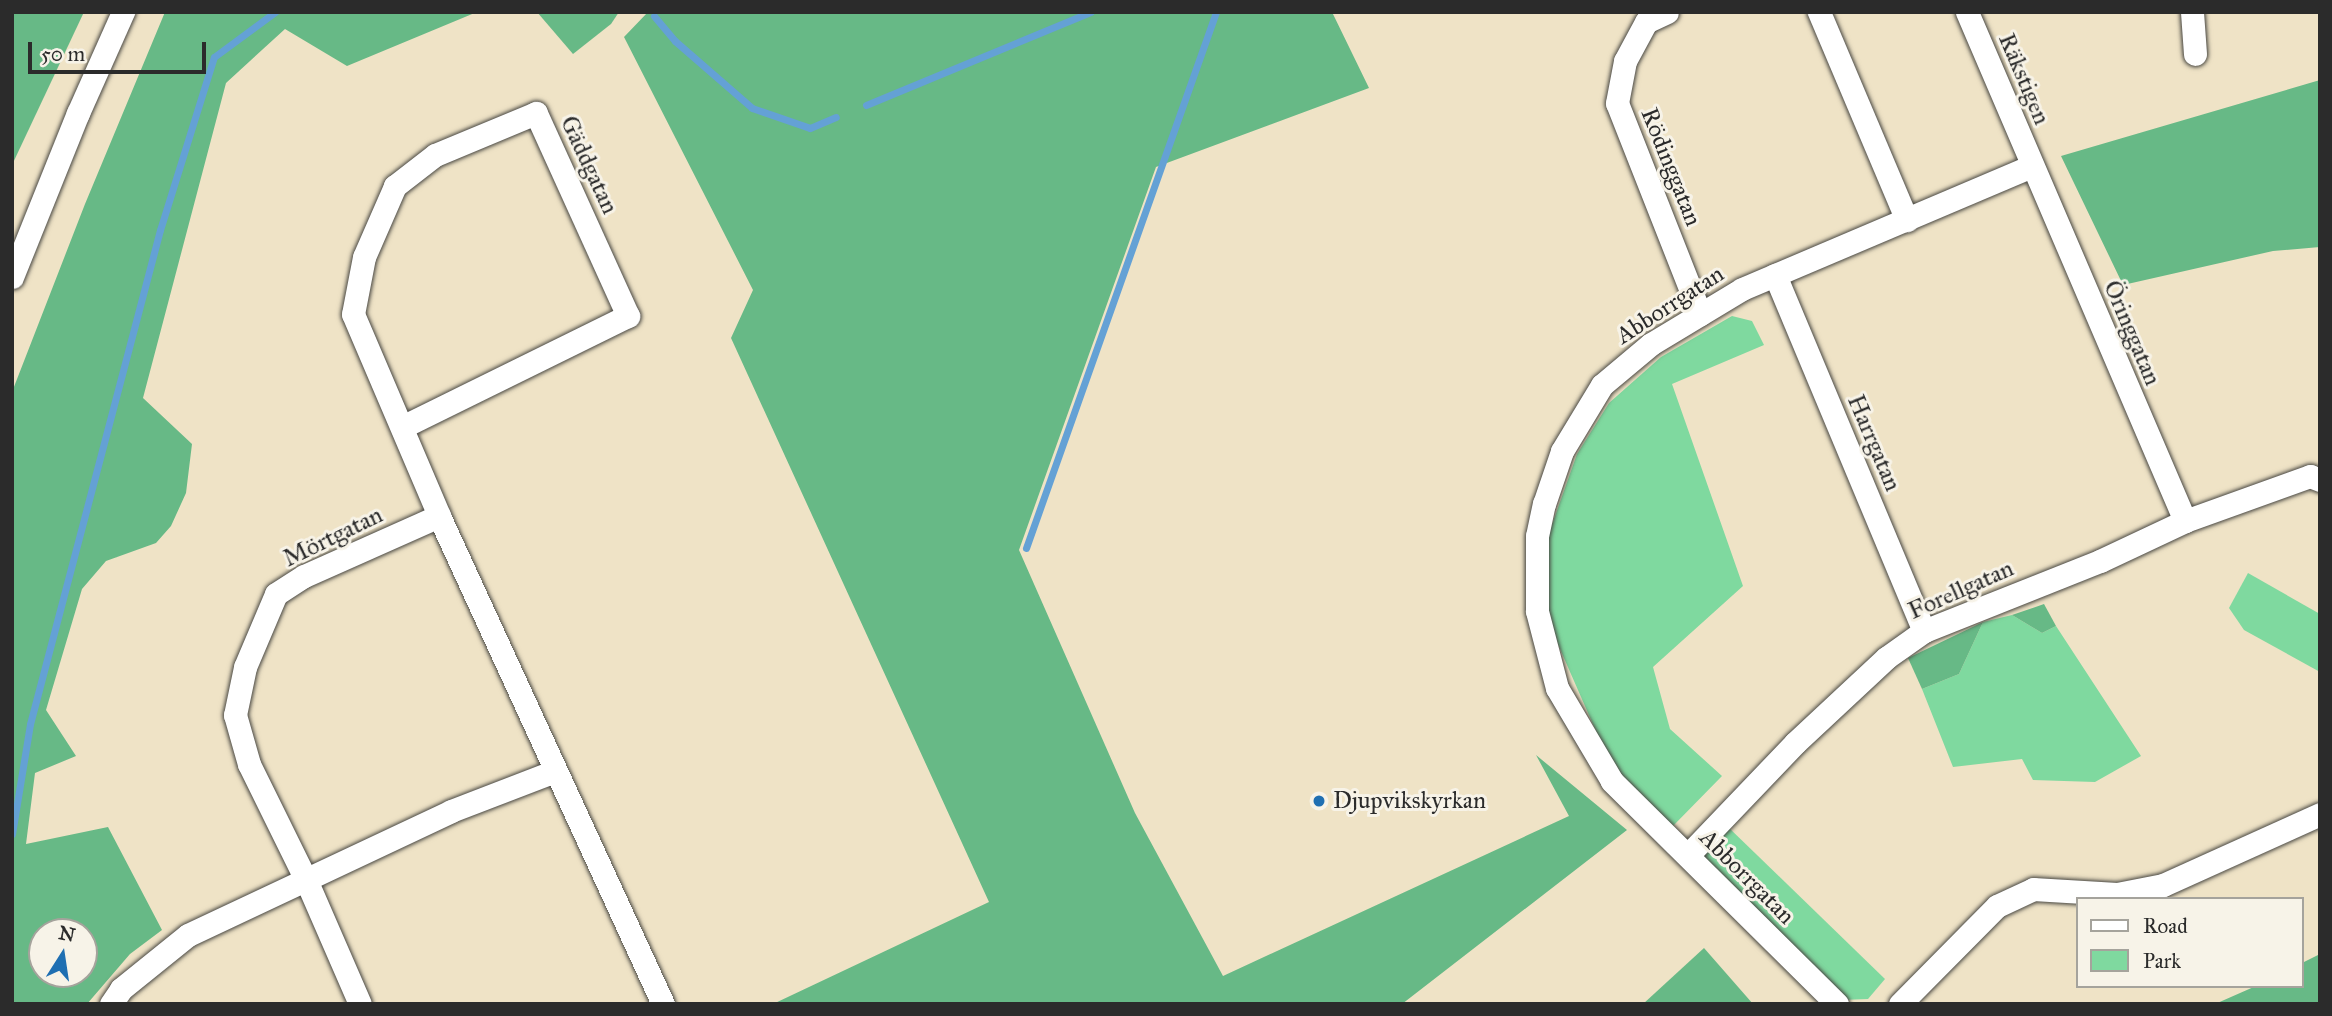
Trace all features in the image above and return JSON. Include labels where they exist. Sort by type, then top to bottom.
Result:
[{"type":"street","points":[[12,277],[78,113],[123,12]]},
{"type":"street","name":"Rödinggatan","points":[[1667,12],[1646,22],[1625,61],[1617,103],[1700,314]]},
{"type":"street","points":[[1819,12],[1907,220]]},
{"type":"street","name":"Räkstigen","points":[[1967,12],[2032,166]]},
{"type":"street","points":[[2192,12],[2195,54]]},
{"type":"street","name":"Gäddgatan","points":[[402,427],[628,316],[536,113],[435,155],[395,186],[364,257],[354,314],[439,516]]},
{"type":"street","name":"Abborrgatan","points":[[1837,1004],[1612,781],[1557,688],[1537,611],[1537,536],[1562,451],[1602,385],[1651,344],[1742,289],[2032,166]]},
{"type":"street","name":"Öringgatan","points":[[2032,166],[2185,521]]},
{"type":"street","name":"Harrgatan","points":[[1775,275],[1924,631]]},
{"type":"street","name":"Forellgatan","points":[[1688,855],[1795,743],[1886,658],[1924,631],[2100,561],[2185,521],[2310,476],[2320,480]]},
{"type":"street","points":[[439,516],[663,1004]]},
{"type":"street","name":"Mörtgatan","points":[[360,1004],[306,880],[245,752],[234,715],[245,667],[276,594],[304,576],[439,516]]},
{"type":"street","points":[[111,1004],[121,989],[188,934],[451,811],[555,771]]},
{"type":"street","points":[[1900,1004],[1997,906],[2033,890],[2117,894],[2163,885],[2320,814]]},
{"type":"green space","points":[[12,12],[84,12],[12,165]]},
{"type":"green space","points":[[165,12],[477,12],[347,66],[285,29],[226,83],[143,398],[192,444],[186,493],[171,526],[156,543],[106,561],[82,589],[46,710],[76,756],[35,773],[26,844],[108,827],[162,930],[130,954],[87,1004],[12,1004],[12,392],[85,204]]},
{"type":"green space","points":[[537,12],[619,12],[611,24],[573,54]]},
{"type":"green space","points":[[648,12],[1332,12],[1369,88],[1156,167],[1019,550],[1135,813],[1223,976],[1569,816],[1536,755],[1627,830],[1402,1004],[773,1004],[989,902],[731,338],[753,290],[624,37]]},
{"type":"green space","points":[[2320,80],[2320,247],[2273,251],[2123,285],[2061,156]]},
{"type":"green space","points":[[1732,316],[1752,321],[1764,345],[1672,384],[1743,586],[1653,667],[1670,729],[1722,776],[1673,826],[1622,782],[1606,754],[1546,617],[1549,533],[1577,454],[1609,403],[1661,357]]},
{"type":"green space","points":[[2248,573],[2320,614],[2320,672],[2244,630],[2229,608]]},
{"type":"green space","points":[[2044,604],[2056,626],[2042,633],[2012,615]]},
{"type":"green space","points":[[2012,615],[2042,633],[2056,626],[2141,756],[2095,782],[2033,780],[2022,759],[1953,767],[1922,689],[1959,674],[1983,622]]},
{"type":"green space","points":[[1983,622],[1959,674],[1922,689],[1908,658]]},
{"type":"green space","points":[[1726,825],[1885,979],[1868,999],[1841,1000],[1702,860],[1705,845]]},
{"type":"green space","points":[[1704,948],[1753,1004],[1643,1004]]},
{"type":"green space","points":[[2320,954],[2320,1004],[2215,1004],[2251,988],[2304,988],[2304,962]]},
{"type":"waterway","points":[[12,834],[30,724],[160,230],[214,57],[275,12]]},
{"type":"waterway","points":[[866,105],[1090,12]]},
{"type":"waterway","points":[[1026,548],[1216,12]]},
{"type":"waterway","points":[[654,16],[675,41],[752,108],[810,128],[836,117]]},
{"type":"place","name":"Djupvikskyrkan","points":[[1319,801]]}]
